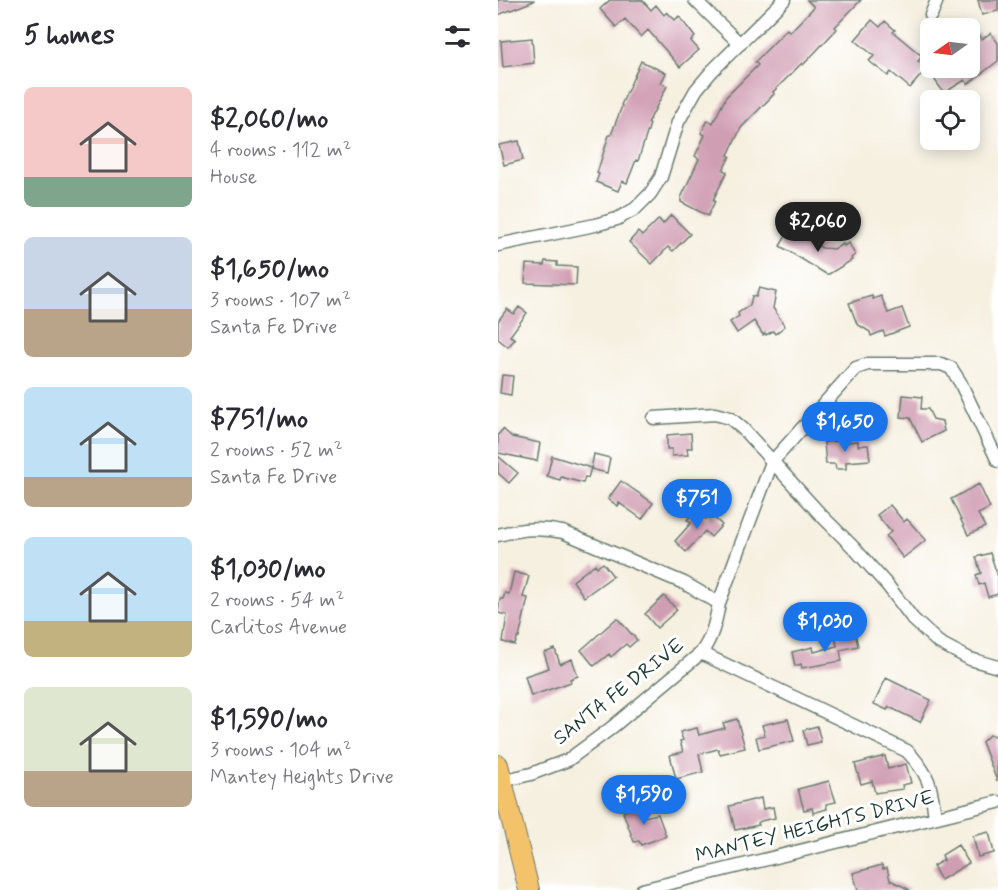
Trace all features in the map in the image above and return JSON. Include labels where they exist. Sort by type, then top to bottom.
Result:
[{"type":"main road","points":[[500,773],[529,890]]},
{"type":"street","points":[[695,0],[740,44]]},
{"type":"street","points":[[498,245],[595,225],[617,219],[635,209],[650,194],[661,177],[678,122],[696,90],[712,71],[784,0]]},
{"type":"street","points":[[931,15],[937,0]]},
{"type":"street","name":"SANTA FE DRIVE","points":[[500,773],[531,774],[568,760],[610,729],[701,653],[717,619],[718,603],[772,462],[856,368],[868,364],[941,364],[951,369],[960,382],[998,461]]},
{"type":"street","points":[[654,418],[715,414],[730,418],[743,429],[854,548],[888,586],[912,619],[938,642],[970,659],[998,667]]},
{"type":"street","points":[[498,535],[525,528],[545,528],[562,532],[684,583],[718,603]]},
{"type":"street","points":[[701,653],[907,751],[921,765],[929,780],[935,817]]},
{"type":"street","name":"MANTEY HEIGHTS DRIVE","points":[[642,890],[998,802]]},
{"type":"building","points":[[498,0],[534,0],[534,1],[498,15]]},
{"type":"building","points":[[610,0],[642,0],[651,10],[656,5],[664,15],[667,12],[675,20],[679,16],[695,37],[691,41],[699,50],[680,67],[648,30],[641,37],[625,19],[616,27],[600,9]]},
{"type":"building","points":[[807,0],[861,0],[835,27],[837,29],[803,65],[802,63],[773,92],[774,94],[741,128],[728,155],[730,156],[723,170],[727,172],[708,216],[681,202],[699,159],[695,156],[705,135],[701,133],[708,120],[713,123],[726,97],[758,65],[755,62],[787,29],[790,32],[814,7]]},
{"type":"building","points":[[978,0],[998,0],[998,11],[982,15]]},
{"type":"building","points":[[872,20],[880,27],[885,21],[895,30],[893,32],[920,54],[918,61],[920,76],[910,88],[891,72],[888,76],[869,61],[874,56],[855,40]]},
{"type":"building","points":[[991,33],[998,43],[998,61],[980,75],[980,36],[982,39]]},
{"type":"building","points":[[532,38],[534,63],[503,67],[501,41]]},
{"type":"building","points":[[641,61],[666,73],[661,83],[667,86],[648,123],[650,124],[638,161],[636,160],[627,183],[622,181],[618,191],[596,182],[599,174],[597,173],[609,135],[611,135],[621,105]]},
{"type":"building","points":[[934,78],[976,78],[968,84],[965,80],[949,90],[942,90]]},
{"type":"building","points":[[519,141],[523,160],[504,165],[499,145]]},
{"type":"building","points":[[671,215],[690,234],[673,251],[668,247],[652,264],[629,242],[638,232],[642,236],[659,219],[663,224]]},
{"type":"building","points":[[790,229],[822,248],[834,249],[849,243],[855,255],[851,258],[852,260],[826,274],[780,246]]},
{"type":"building","points":[[545,261],[557,262],[557,266],[577,267],[576,285],[525,283],[526,264],[544,265]]},
{"type":"building","points":[[759,288],[776,292],[773,308],[785,326],[775,334],[773,331],[763,335],[754,321],[737,333],[730,322],[750,305],[752,296],[756,297]]},
{"type":"building","points":[[872,296],[873,299],[881,296],[888,313],[902,308],[909,327],[885,336],[883,331],[871,336],[870,332],[857,324],[849,303]]},
{"type":"building","points":[[519,307],[527,313],[510,336],[515,339],[508,347],[498,339],[498,321],[507,309],[514,314]]},
{"type":"building","points":[[502,375],[513,376],[511,395],[500,393]]},
{"type":"building","points":[[903,395],[922,397],[921,409],[928,409],[933,419],[942,421],[944,431],[922,442],[910,418],[901,417]]},
{"type":"building","points":[[503,429],[512,437],[540,443],[537,461],[498,453],[498,435]]},
{"type":"building","points":[[691,433],[692,448],[687,448],[688,455],[672,456],[672,449],[667,449],[667,435]]},
{"type":"building","points":[[838,441],[840,443],[858,441],[858,446],[868,445],[870,460],[846,462],[846,469],[836,469],[835,464],[826,464],[824,442]]},
{"type":"building","points":[[594,454],[610,458],[607,473],[591,469]]},
{"type":"building","points":[[498,456],[518,473],[509,483],[498,473]]},
{"type":"building","points":[[552,456],[591,468],[588,478],[585,477],[583,483],[547,476]]},
{"type":"building","points":[[621,481],[653,503],[642,519],[619,503],[618,506],[608,499]]},
{"type":"building","points":[[979,484],[990,508],[978,514],[985,527],[968,535],[951,499]]},
{"type":"building","points":[[890,505],[904,522],[907,519],[926,540],[903,558],[886,536],[891,532],[877,515]]},
{"type":"building","points":[[694,512],[706,519],[710,514],[722,525],[711,537],[705,531],[686,552],[675,541],[691,523],[687,520]]},
{"type":"building","points":[[990,553],[998,577],[998,594],[988,597],[984,583],[979,585],[976,575],[981,573],[976,557]]},
{"type":"building","points":[[603,563],[613,576],[584,597],[573,581],[595,564],[597,567]]},
{"type":"building","points":[[514,572],[529,576],[523,597],[528,598],[519,638],[515,645],[503,642],[507,615],[498,613],[500,599],[503,599],[505,593],[509,594]]},
{"type":"building","points":[[664,596],[677,610],[657,628],[645,614]]},
{"type":"building","points":[[617,618],[637,640],[629,647],[626,644],[611,657],[609,654],[594,666],[581,650]]},
{"type":"building","points":[[855,633],[858,646],[840,650],[842,661],[802,668],[801,664],[795,666],[792,652],[813,647],[814,652],[837,646],[835,637]]},
{"type":"building","points":[[555,649],[560,664],[572,659],[578,676],[570,679],[571,682],[531,696],[525,676],[549,668],[544,653]]},
{"type":"building","points":[[886,678],[931,700],[920,722],[889,707],[887,710],[874,704]]},
{"type":"building","points":[[737,719],[745,748],[720,754],[718,749],[699,754],[703,772],[676,779],[670,755],[683,752],[680,732],[697,728],[699,735],[725,728],[723,723]]},
{"type":"building","points":[[788,719],[794,741],[759,749],[756,737],[765,735],[762,725]]},
{"type":"building","points":[[817,726],[821,742],[807,745],[803,730]]},
{"type":"building","points":[[989,735],[998,736],[997,781],[982,742]]},
{"type":"building","points":[[885,756],[888,769],[906,764],[911,783],[902,785],[903,789],[875,793],[872,781],[861,784],[855,764]]},
{"type":"building","points":[[829,781],[836,802],[826,804],[827,809],[813,813],[812,808],[804,810],[798,789]]},
{"type":"building","points":[[761,798],[763,809],[773,807],[775,818],[761,821],[759,825],[735,830],[729,806]]},
{"type":"building","points":[[639,804],[644,817],[658,814],[666,836],[641,845],[639,841],[634,842],[623,812]]},
{"type":"building","points":[[989,832],[994,853],[978,857],[973,836]]},
{"type":"building","points":[[958,845],[969,863],[941,880],[933,866],[944,860],[942,855]]},
{"type":"building","points":[[882,865],[883,869],[887,868],[890,880],[910,890],[858,890],[853,873]]}]
